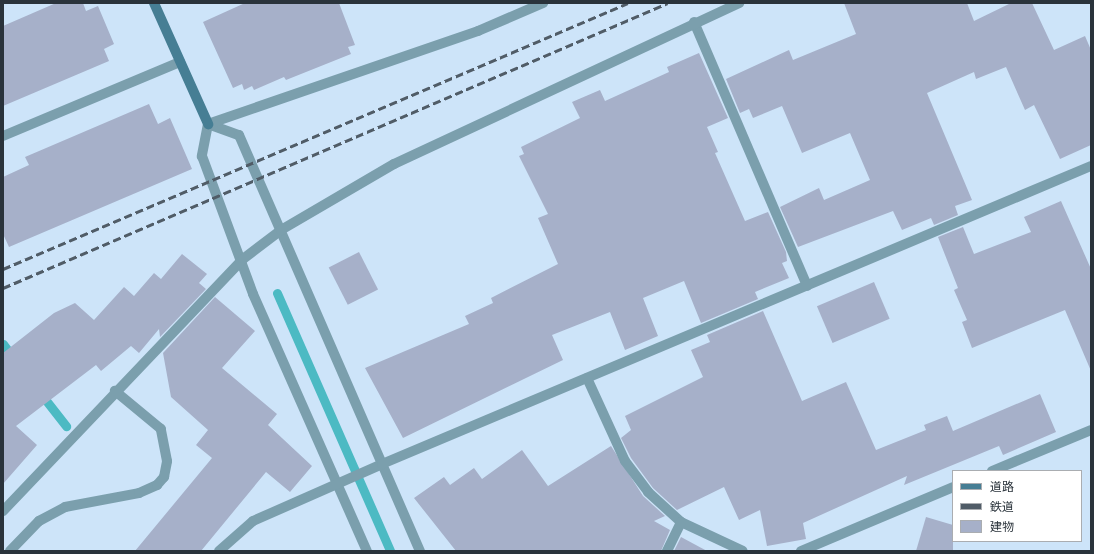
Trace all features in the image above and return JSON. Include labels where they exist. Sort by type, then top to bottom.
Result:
[{"type":"street","points":[[154,3],[208,124],[202,156],[243,259],[253,294],[335,485],[366,551]]},
{"type":"street","points":[[208,124],[478,31],[543,3]]},
{"type":"street","points":[[3,511],[74,440],[115,391],[243,259],[281,230],[394,164],[694,22],[739,3]]},
{"type":"street","points":[[694,22],[807,286]]},
{"type":"street","points":[[3,136],[180,62]]},
{"type":"street","points":[[208,124],[238,135],[281,230],[420,551]]},
{"type":"street","points":[[219,551],[253,521],[382,464],[1091,166]]},
{"type":"street","points":[[586,378],[625,461],[648,492],[681,522],[743,551]]},
{"type":"street","points":[[10,551],[39,521],[65,507],[139,493],[157,486],[164,477],[167,461],[161,429],[115,391]]},
{"type":"street","points":[[994,470],[1091,430]]},
{"type":"street","points":[[801,551],[952,487]]},
{"type":"street","points":[[666,551],[681,522]]},
{"type":"building","points":[[56,3],[83,3],[86,11],[98,6],[114,44],[104,49],[109,61],[3,106],[3,26]]},
{"type":"building","points":[[245,3],[339,3],[355,45],[348,47],[351,54],[286,80],[284,77],[254,90],[252,86],[244,90],[242,84],[233,88],[203,22]]},
{"type":"building","points":[[844,3],[967,3],[974,21],[1011,3],[1032,3],[1054,50],[1085,36],[1091,50],[1091,145],[1060,159],[1034,105],[1025,110],[1006,67],[976,79],[974,72],[927,93],[972,200],[955,206],[958,215],[934,225],[931,218],[902,230],[893,211],[798,247],[780,207],[819,188],[824,200],[870,180],[850,133],[802,153],[782,106],[753,118],[749,109],[740,113],[726,79],[789,50],[793,60],[856,34]]},
{"type":"building","points":[[699,53],[728,118],[707,127],[718,152],[715,153],[745,221],[768,212],[786,252],[787,261],[782,263],[789,278],[755,292],[758,299],[701,323],[684,281],[643,298],[658,336],[625,350],[610,312],[552,335],[563,360],[403,438],[365,368],[469,324],[465,316],[493,303],[491,298],[558,264],[538,218],[548,214],[519,156],[524,154],[521,147],[580,118],[572,102],[600,90],[605,101],[669,72],[667,67]]},
{"type":"building","points":[[149,104],[158,124],[170,118],[192,169],[9,247],[3,234],[3,177],[29,165],[25,157]]},
{"type":"building","points":[[1061,201],[1091,269],[1091,371],[1065,310],[972,348],[962,322],[967,320],[954,290],[958,288],[938,237],[963,227],[974,254],[1031,232],[1024,217]]},
{"type":"building","points":[[359,252],[378,289],[348,305],[329,267]]},
{"type":"building","points":[[182,254],[207,274],[199,283],[206,289],[160,337],[159,329],[139,353],[131,346],[101,371],[96,365],[16,426],[37,445],[3,484],[3,353],[54,313],[75,303],[94,320],[124,287],[134,296],[154,273],[161,279]]},
{"type":"building","points":[[874,282],[890,319],[833,343],[817,306]]},
{"type":"building","points":[[215,297],[255,331],[222,368],[277,414],[268,425],[312,466],[290,492],[266,472],[201,551],[135,551],[212,458],[196,445],[208,430],[171,397],[163,353]]},
{"type":"building","points":[[763,311],[802,401],[846,382],[876,450],[926,430],[924,425],[947,416],[953,431],[1040,394],[1056,432],[1003,455],[999,446],[904,485],[907,476],[803,523],[806,539],[767,546],[760,510],[739,520],[724,487],[677,510],[653,488],[631,458],[621,438],[631,430],[625,416],[703,377],[691,350],[710,342],[707,335]]},
{"type":"building","points":[[611,446],[643,496],[665,516],[654,521],[670,530],[661,551],[456,551],[414,498],[444,477],[450,485],[474,468],[482,479],[522,450],[548,486]]},
{"type":"building","points":[[926,517],[952,525],[953,551],[916,551]]},
{"type":"building","points":[[681,537],[707,551],[674,551]]},
{"type":"waterway","points":[[277,293],[390,551]]},
{"type":"waterway","points":[[3,344],[15,360]]},
{"type":"waterway","points":[[41,394],[66,426]]},
{"type":"railway","points":[[3,269],[628,3]]},
{"type":"railway","points":[[3,288],[668,3]]}]
